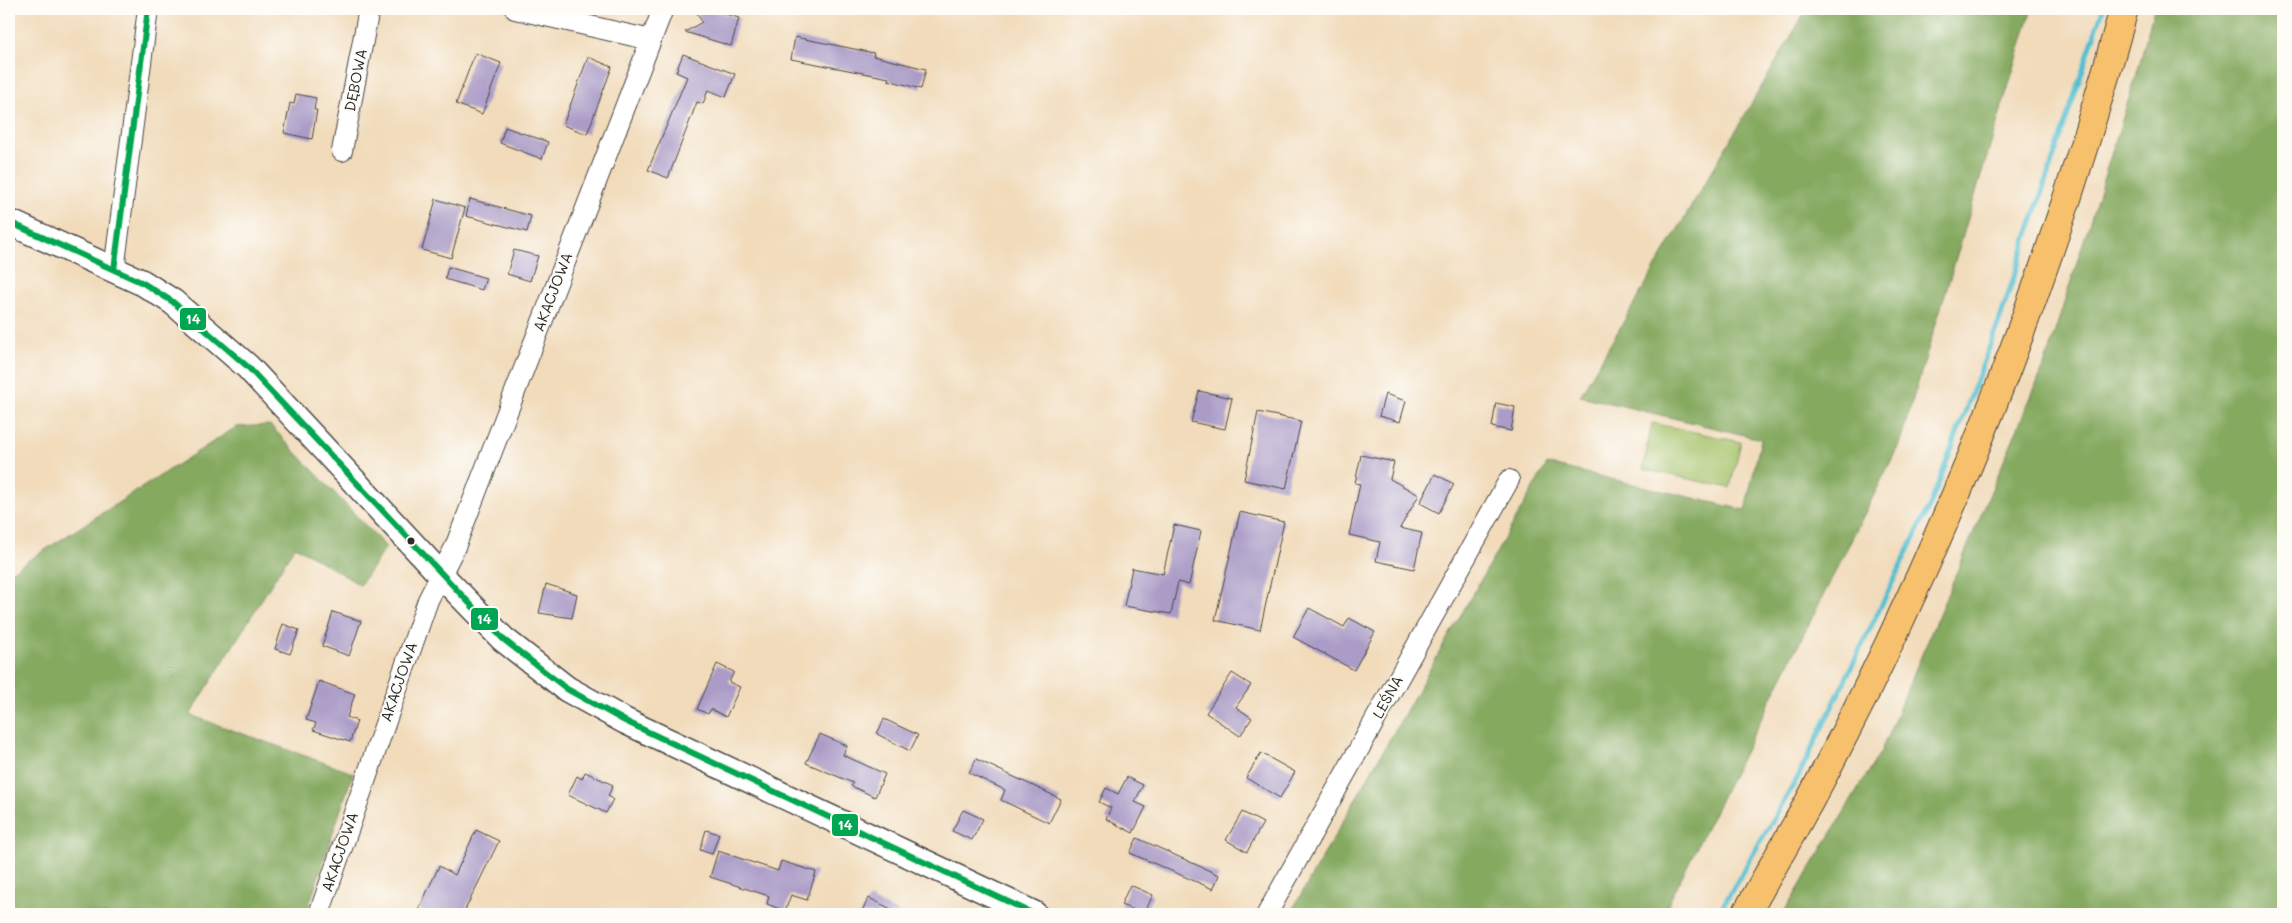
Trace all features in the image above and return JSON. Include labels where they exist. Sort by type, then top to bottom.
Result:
[{"type":"highway","points":[[1746,914],[1809,801],[1872,677],[1972,455],[2037,284],[2077,164],[2124,9]]},
{"type":"street","points":[[114,270],[148,9]]},
{"type":"street","name":"DĘBOWA","points":[[342,150],[370,9]]},
{"type":"street","points":[[515,9],[651,40]]},
{"type":"street","name":"AKACJOWA","points":[[319,914],[428,600],[459,538],[663,9]]},
{"type":"street","points":[[9,222],[143,283],[173,302],[248,367],[503,639],[567,689],[625,721],[1034,914]]},
{"type":"street","name":"LEŚNA","points":[[1267,914],[1510,480]]},
{"type":"green space","points":[[1807,9],[2032,9],[1899,445],[1663,914],[1290,914],[1547,464],[1745,510],[1761,439],[1580,396]]},
{"type":"green space","points":[[2154,9],[2283,9],[2283,914],[1783,914],[1881,751],[2044,366],[2137,73]]},
{"type":"green space","points":[[1652,423],[1741,442],[1730,488],[1643,469]]},
{"type":"green space","points":[[270,425],[386,547],[360,585],[295,546],[190,715],[353,773],[306,914],[9,914],[9,573],[236,427]]},
{"type":"building","points":[[695,9],[709,9],[739,18],[731,46],[685,32],[702,22]]},
{"type":"building","points":[[795,37],[874,53],[873,56],[926,69],[921,89],[888,80],[889,78],[791,59]]},
{"type":"building","points":[[475,53],[501,63],[482,114],[456,104]]},
{"type":"building","points":[[683,54],[735,74],[726,97],[708,90],[703,104],[697,102],[668,178],[648,170],[687,77],[676,72]]},
{"type":"building","points":[[588,57],[612,67],[587,134],[563,125]]},
{"type":"building","points":[[296,94],[316,98],[314,110],[317,110],[312,139],[284,133],[290,103],[294,104]]},
{"type":"building","points":[[505,127],[548,142],[542,159],[500,143]]},
{"type":"building","points":[[436,199],[465,208],[451,258],[422,250]]},
{"type":"building","points":[[470,199],[531,216],[527,232],[466,216]]},
{"type":"building","points":[[514,250],[538,256],[530,281],[507,274]]},
{"type":"building","points":[[448,267],[486,278],[482,290],[445,279]]},
{"type":"building","points":[[1199,391],[1232,398],[1225,429],[1191,422]]},
{"type":"building","points":[[1385,394],[1406,401],[1400,422],[1379,416]]},
{"type":"building","points":[[1496,403],[1515,407],[1511,431],[1492,427]]},
{"type":"building","points":[[1258,412],[1301,421],[1286,489],[1244,480]]},
{"type":"building","points":[[1361,455],[1394,462],[1390,479],[1419,495],[1400,528],[1422,533],[1414,569],[1376,561],[1380,542],[1349,535],[1360,484],[1355,483]]},
{"type":"building","points":[[1435,474],[1454,484],[1439,513],[1420,503]]},
{"type":"building","points":[[1240,512],[1284,522],[1260,630],[1215,620]]},
{"type":"building","points":[[1174,525],[1201,531],[1189,585],[1178,582],[1171,614],[1124,606],[1132,568],[1163,574]]},
{"type":"building","points":[[546,584],[577,594],[572,618],[539,613]]},
{"type":"building","points":[[1309,608],[1344,627],[1349,618],[1375,632],[1354,670],[1293,637]]},
{"type":"building","points":[[333,612],[361,621],[349,656],[322,646]]},
{"type":"building","points":[[283,624],[299,630],[290,654],[275,649]]},
{"type":"building","points":[[717,664],[734,672],[729,682],[740,687],[726,717],[711,709],[708,714],[697,709]]},
{"type":"building","points":[[1232,673],[1251,685],[1236,707],[1252,718],[1240,736],[1206,713]]},
{"type":"building","points":[[319,681],[355,694],[347,717],[357,721],[350,742],[313,730],[316,723],[306,720]]},
{"type":"building","points":[[884,719],[918,735],[910,751],[877,734]]},
{"type":"building","points":[[820,734],[847,746],[843,755],[885,774],[875,797],[851,786],[853,783],[806,763]]},
{"type":"building","points":[[1261,753],[1295,772],[1280,798],[1246,778]]},
{"type":"building","points":[[976,759],[1061,799],[1049,823],[1001,800],[1005,790],[969,773]]},
{"type":"building","points":[[585,772],[613,785],[608,796],[613,799],[606,813],[568,795],[577,776],[582,779]]},
{"type":"building","points":[[1127,777],[1143,785],[1135,802],[1146,807],[1133,833],[1106,819],[1111,808],[1099,802],[1106,788],[1118,794]]},
{"type":"building","points":[[963,810],[983,819],[972,840],[952,831]]},
{"type":"building","points":[[1242,812],[1263,823],[1247,852],[1226,840]]},
{"type":"building","points":[[476,830],[499,841],[463,914],[430,914],[419,909],[439,866],[455,875]]},
{"type":"building","points":[[706,830],[719,834],[712,854],[700,850]]},
{"type":"building","points":[[1137,838],[1219,875],[1213,889],[1130,853]]},
{"type":"building","points":[[718,851],[778,871],[781,861],[816,872],[807,900],[791,895],[785,911],[767,904],[769,896],[710,877]]},
{"type":"building","points":[[1130,885],[1153,895],[1144,914],[1121,905]]},
{"type":"building","points":[[869,898],[901,914],[860,914]]},
{"type":"waterway","points":[[1718,914],[1798,777],[1931,503],[2001,316],[2103,9]]},
{"type":"transit line","name":"14","points":[[114,270],[148,9]]},
{"type":"transit line","name":"14","points":[[9,222],[143,283],[173,302],[248,367],[503,639],[567,689],[625,721],[1034,914]]}]
